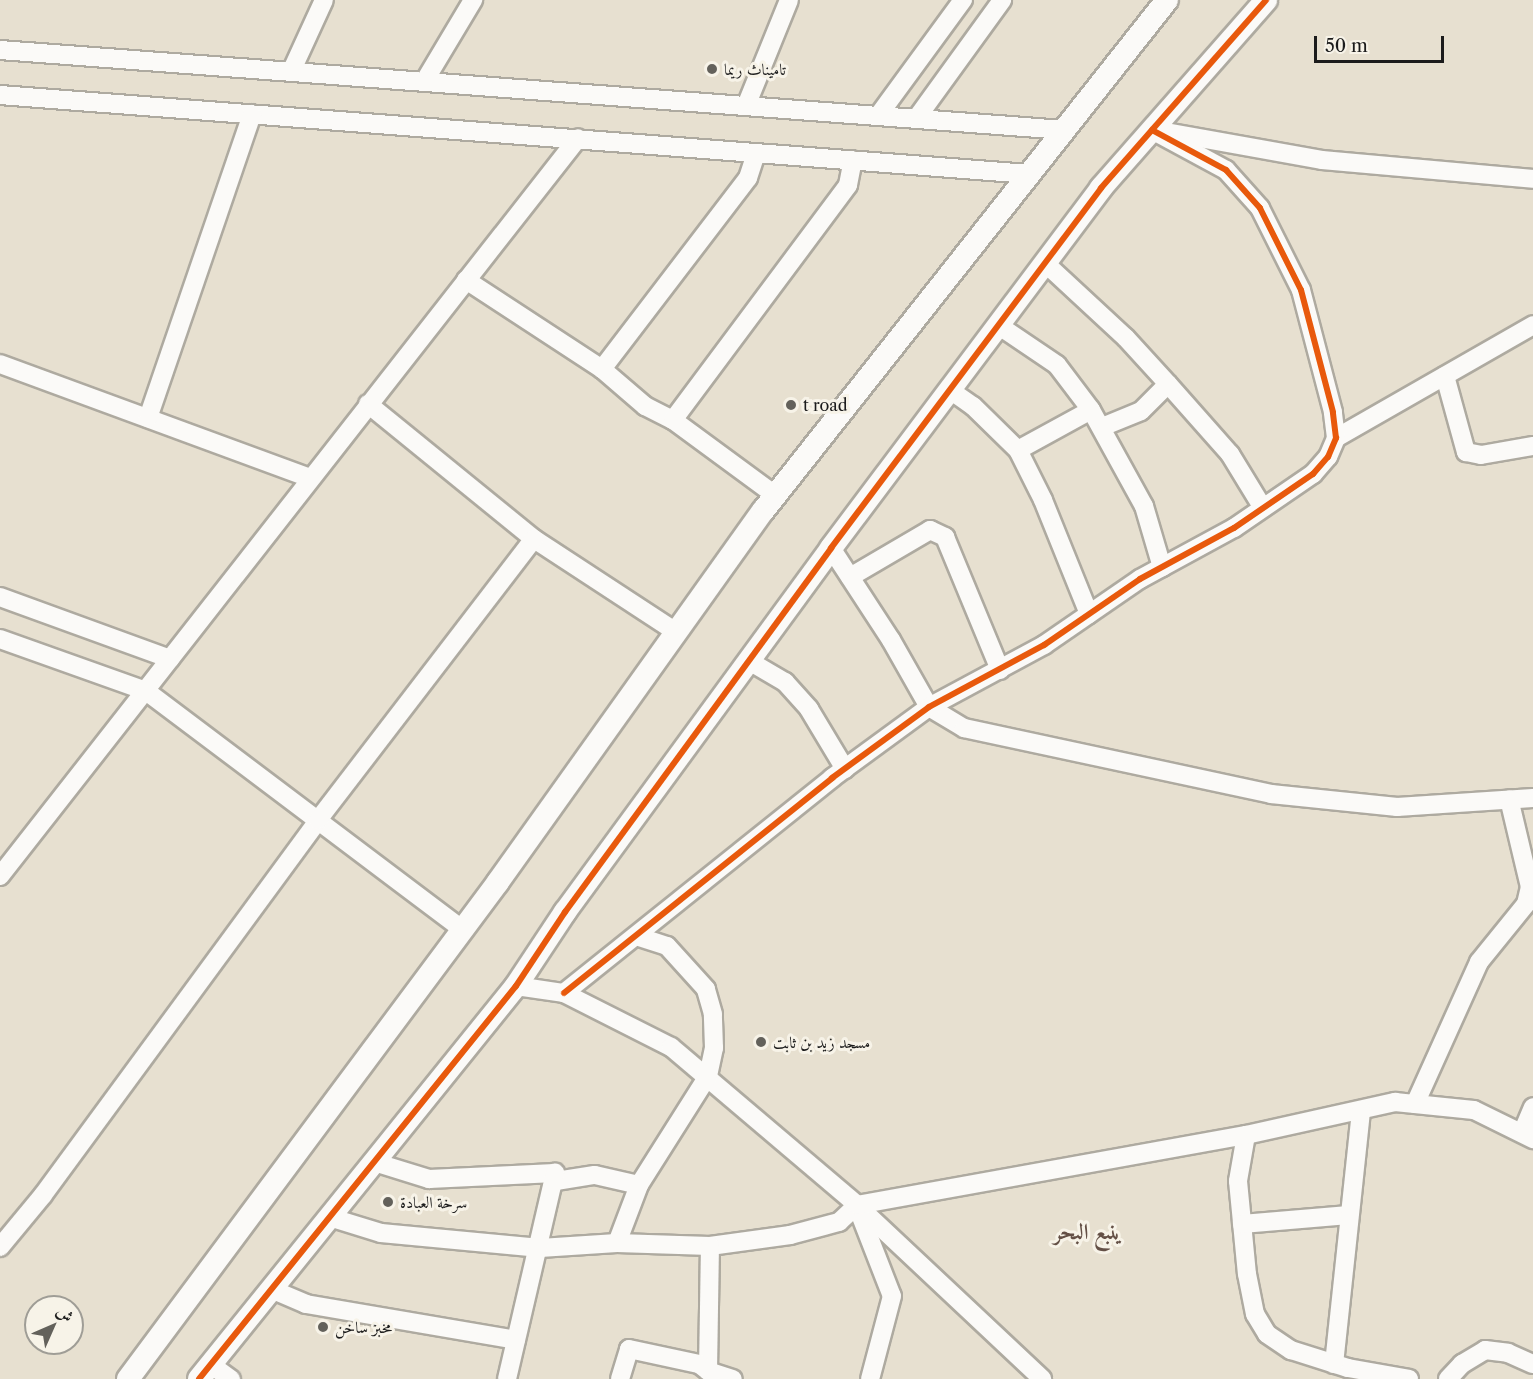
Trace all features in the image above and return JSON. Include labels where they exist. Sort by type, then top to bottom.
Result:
[{"type":"street","points":[[291,72],[324,0]]},
{"type":"street","points":[[423,82],[473,0]]},
{"type":"street","points":[[746,106],[789,0]]},
{"type":"street","points":[[878,116],[963,0]]},
{"type":"street","points":[[916,119],[1002,0]]},
{"type":"street","points":[[128,1379],[463,930],[775,495],[1167,0]]},
{"type":"street","points":[[231,1379],[205,1372],[516,986],[831,548],[1045,263],[1152,130],[1266,0]]},
{"type":"street","points":[[0,50],[1064,130]]},
{"type":"street","points":[[0,95],[1028,174]]},
{"type":"street","points":[[148,418],[252,114]]},
{"type":"street","points":[[1152,130],[1322,160],[1533,179]]},
{"type":"street","points":[[564,993],[845,769],[929,708],[1000,670],[1162,567],[1263,508],[1313,474],[1328,457],[1336,438],[1334,412],[1301,290],[1260,208],[1226,170],[1152,130]]},
{"type":"street","points":[[0,876],[578,138]]},
{"type":"street","points":[[602,369],[748,178],[756,153]]},
{"type":"street","points":[[673,420],[848,185],[853,160]]},
{"type":"street","points":[[1045,263],[1126,338],[1168,384],[1230,454],[1263,508]]},
{"type":"street","points":[[466,280],[602,369],[645,406],[673,420],[775,495]]},
{"type":"street","points":[[1336,438],[1533,325]]},
{"type":"street","points":[[998,326],[1057,365],[1091,410],[1144,506],[1162,567]]},
{"type":"street","points":[[0,364],[310,478]]},
{"type":"street","points":[[1445,376],[1466,452],[1481,455],[1533,446]]},
{"type":"street","points":[[1102,427],[1141,411],[1168,384]]},
{"type":"street","points":[[950,390],[973,406],[1018,450],[1043,500],[1089,614]]},
{"type":"street","points":[[369,404],[534,539],[676,632]]},
{"type":"street","points":[[1018,450],[1091,410]]},
{"type":"street","points":[[850,577],[930,530],[945,537],[1000,670]]},
{"type":"street","points":[[0,1247],[43,1195],[318,820],[534,539]]},
{"type":"street","points":[[831,548],[929,708],[964,728],[1271,794],[1397,807],[1533,798]]},
{"type":"street","points":[[0,597],[170,659]]},
{"type":"street","points":[[0,639],[146,691],[463,930]]},
{"type":"street","points":[[749,661],[791,689],[809,709],[845,769]]},
{"type":"street","points":[[1416,1104],[1479,962],[1530,903],[1530,887],[1509,799]]},
{"type":"street","points":[[617,1243],[639,1185],[708,1076],[714,1048],[713,1014],[706,989],[667,946],[637,936]]},
{"type":"street","points":[[516,986],[564,993],[671,1047],[708,1076],[857,1205],[1042,1379]]},
{"type":"street","points":[[329,1217],[381,1233],[540,1248],[617,1243],[710,1246],[790,1235],[839,1222],[857,1205],[1246,1135],[1395,1102],[1474,1110],[1527,1136],[1533,1107]]},
{"type":"street","points":[[1342,1370],[1349,1215],[1360,1110]]},
{"type":"street","points":[[1246,1135],[1238,1181],[1242,1224],[1255,1314],[1267,1334],[1291,1350],[1342,1370],[1409,1379]]},
{"type":"street","points":[[374,1162],[429,1179],[555,1173]]},
{"type":"street","points":[[555,1173],[556,1181],[595,1174],[639,1185]]},
{"type":"street","points":[[507,1379],[540,1248],[555,1173]]},
{"type":"street","points":[[857,1205],[892,1296],[870,1379]]},
{"type":"street","points":[[1242,1224],[1349,1215]]},
{"type":"street","points":[[708,1371],[710,1246]]},
{"type":"street","points":[[271,1289],[306,1304],[516,1340]]},
{"type":"street","points":[[620,1379],[629,1349],[699,1364],[708,1371],[733,1379]]},
{"type":"street","points":[[1448,1379],[1462,1364],[1485,1350],[1508,1353],[1533,1364]]},
{"type":"cycle path","points":[[199,1379],[516,986],[565,912],[831,548],[1101,188],[1266,0]]},
{"type":"cycle path","points":[[564,993],[832,778],[929,707],[1044,645],[1140,579],[1234,528],[1313,474],[1328,457],[1336,438],[1333,412],[1301,290],[1260,208],[1226,170],[1152,130]]},
{"type":"place","name":"تاميناث ريما","points":[[712,69]]},
{"type":"place","name":"t road","points":[[791,405]]},
{"type":"place","name":"مسجد زيد بن ثابت","points":[[761,1042]]},
{"type":"place","name":"سرخة العبادة","points":[[388,1202]]},
{"type":"place","name":"مخبز ساخن","points":[[323,1327]]},
{"type":"district","name":"ينبع البحر","points":[[1088,1232]]}]
